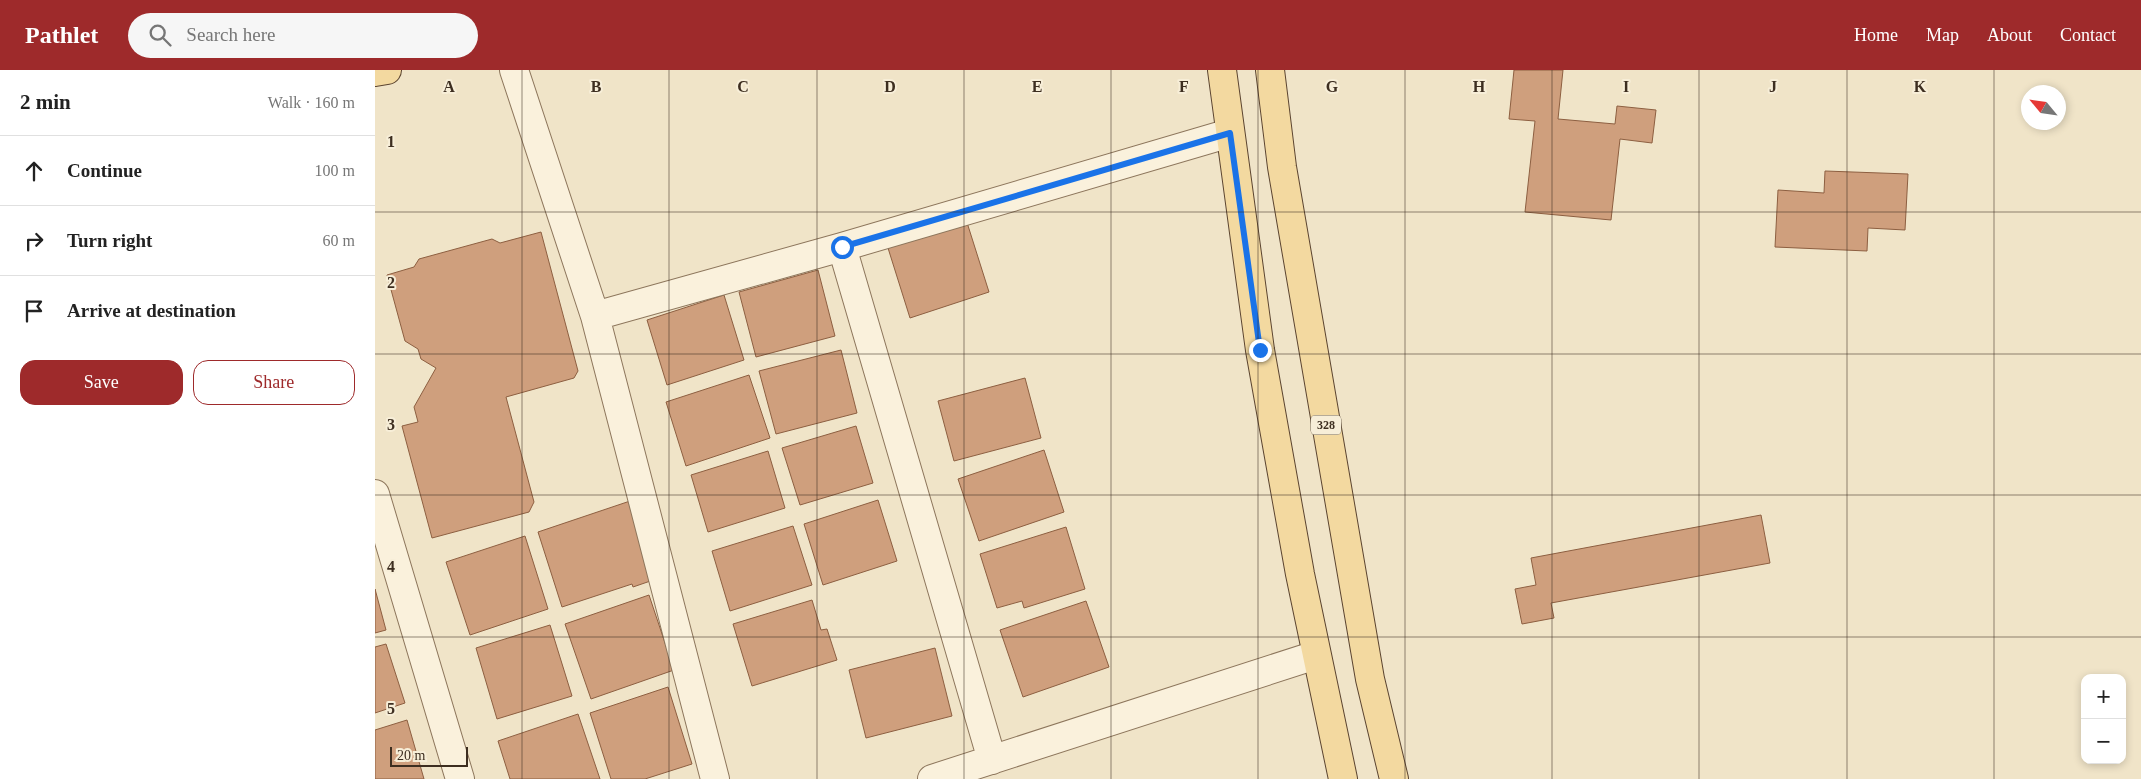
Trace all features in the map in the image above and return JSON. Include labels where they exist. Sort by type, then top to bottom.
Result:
[{"type":"main road","points":[[375,72],[387,70]]},
{"type":"main road","points":[[1222,70],[1260,350],[1316,655],[1343,779]]},
{"type":"main road","name":"328","points":[[1270,70],[1282,167],[1367,660],[1394,779]]},
{"type":"street","points":[[514,70],[595,316],[715,779]]},
{"type":"street","points":[[595,316],[842,247],[1230,133]]},
{"type":"street","points":[[842,247],[992,760]]},
{"type":"street","points":[[375,494],[460,779]]},
{"type":"street","points":[[932,779],[1316,655]]},
{"type":"building","points":[[1514,70],[1563,70],[1558,119],[1615,124],[1617,106],[1656,110],[1652,143],[1620,139],[1611,220],[1525,212],[1535,121],[1509,119]]},
{"type":"building","points":[[1825,171],[1908,174],[1905,230],[1868,228],[1867,251],[1775,247],[1778,190],[1824,193]]},
{"type":"building","points":[[964,213],[989,292],[910,318],[888,248],[945,229]]},
{"type":"building","points":[[541,232],[578,371],[574,378],[506,397],[534,502],[529,512],[432,538],[402,426],[418,422],[414,407],[436,368],[421,359],[418,349],[405,341],[387,275],[414,267],[419,259],[492,239],[500,243]]},
{"type":"building","points":[[818,270],[835,336],[756,357],[739,292]]},
{"type":"building","points":[[724,295],[744,360],[667,385],[647,320]]},
{"type":"building","points":[[841,350],[857,413],[776,434],[759,371]]},
{"type":"building","points":[[749,375],[770,438],[686,466],[666,402]]},
{"type":"building","points":[[1025,378],[1041,438],[954,461],[938,401]]},
{"type":"building","points":[[856,426],[873,483],[800,505],[782,448]]},
{"type":"building","points":[[1044,450],[1064,512],[979,541],[958,479]]},
{"type":"building","points":[[768,451],[785,508],[708,532],[691,475]]},
{"type":"building","points":[[636,499],[662,577],[633,587],[632,584],[562,607],[538,532]]},
{"type":"building","points":[[878,500],[897,561],[823,585],[804,524]]},
{"type":"building","points":[[1761,515],[1770,563],[1551,603],[1554,618],[1522,624],[1515,589],[1536,585],[1531,558]]},
{"type":"building","points":[[793,526],[812,585],[730,611],[712,551]]},
{"type":"building","points":[[1066,527],[1085,589],[1024,608],[1022,601],[997,608],[980,554]]},
{"type":"building","points":[[525,536],[548,609],[470,635],[446,562]]},
{"type":"building","points":[[375,589],[386,630],[375,633]]},
{"type":"building","points":[[649,595],[674,670],[591,699],[565,624]]},
{"type":"building","points":[[812,600],[821,630],[827,629],[837,660],[752,686],[733,624]]},
{"type":"building","points":[[1086,601],[1109,667],[1023,697],[1000,630]]},
{"type":"building","points":[[550,625],[572,696],[497,719],[476,648]]},
{"type":"building","points":[[386,644],[405,703],[375,713],[375,647]]},
{"type":"building","points":[[935,648],[952,716],[866,738],[849,670]]},
{"type":"building","points":[[668,687],[692,764],[645,779],[611,779],[590,713]]},
{"type":"building","points":[[578,714],[600,779],[510,779],[498,741]]},
{"type":"building","points":[[407,720],[424,779],[375,779],[375,730]]},
{"type":"route","points":[[842,247],[1230,133],[1260,350]]}]
